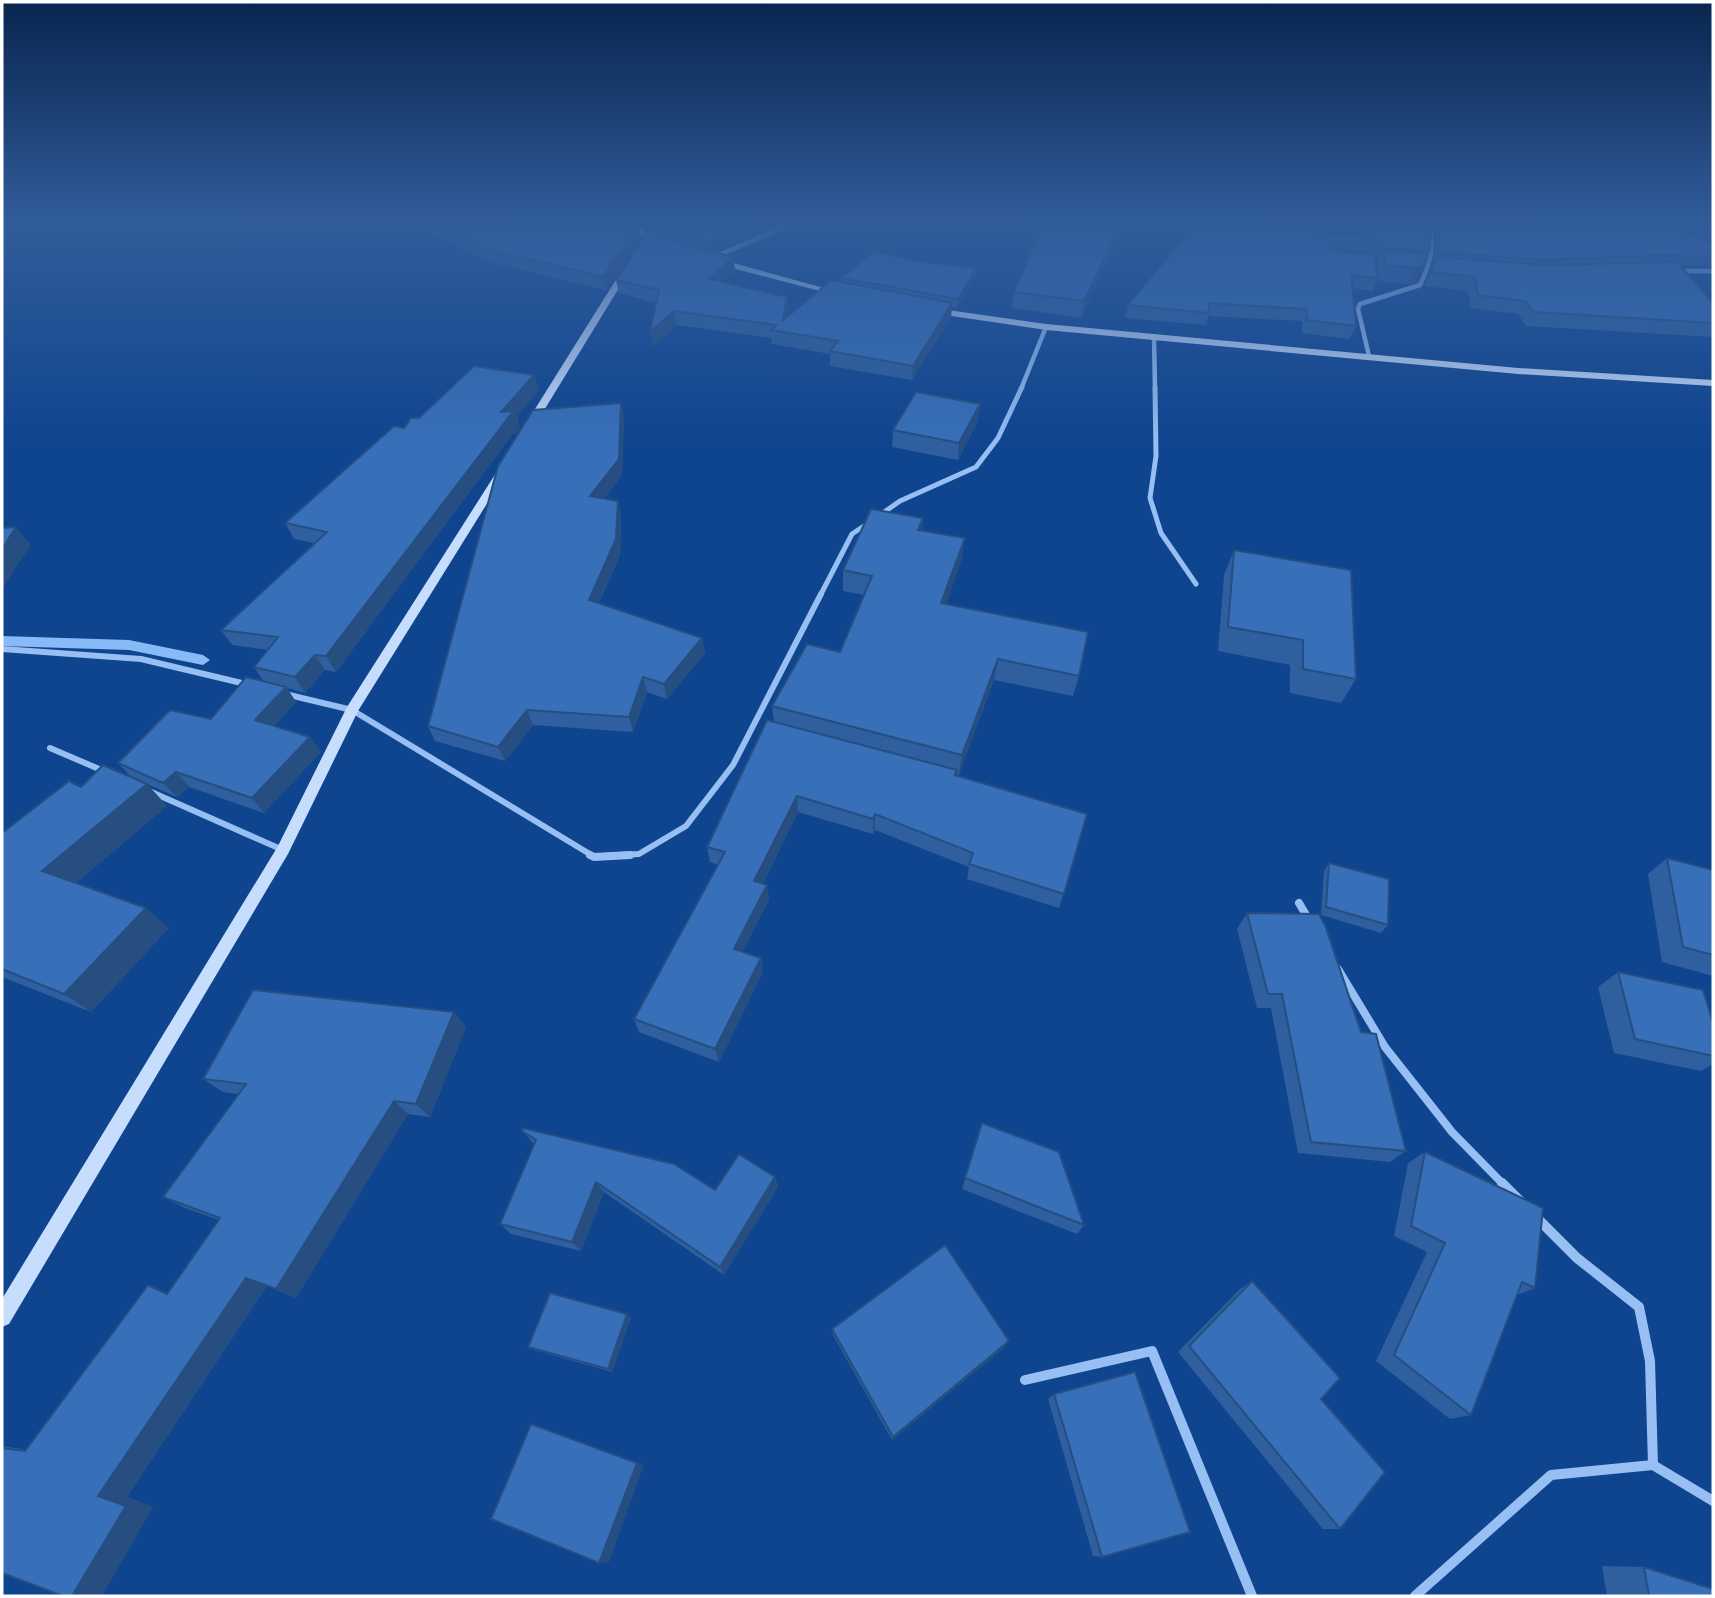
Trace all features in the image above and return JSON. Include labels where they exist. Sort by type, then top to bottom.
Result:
[{"type":"main road","points":[[523,437],[608,299]]},
{"type":"main road","points":[[921,309],[1046,327],[1518,371],[1713,383]]},
{"type":"main road","points":[[2,1317],[283,850],[352,710],[508,460]]},
{"type":"street","points":[[1369,356],[1358,309],[1360,303],[1371,299]]},
{"type":"street","points":[[273,691],[352,710],[594,858],[639,854],[686,826],[733,765],[852,534],[900,501],[976,467],[998,438],[1034,361],[1046,327]]},
{"type":"street","points":[[1154,337],[1156,456],[1150,498],[1161,533],[1196,584]]},
{"type":"street","points":[[2,649],[141,659],[260,688]]},
{"type":"street","points":[[753,726],[766,730]]},
{"type":"street","points":[[50,748],[111,775]]},
{"type":"street","points":[[135,785],[283,850]]},
{"type":"street","points":[[1299,903],[1313,927]]},
{"type":"street","points":[[1335,963],[1385,1047],[1452,1132],[1577,1258],[1639,1307],[1650,1361],[1653,1465]]},
{"type":"street","points":[[1025,1380],[1152,1352],[1252,1596]]},
{"type":"street","points":[[1415,1596],[1551,1475],[1653,1465],[1713,1501]]},
{"type":"building","points":[[657,299],[787,299],[783,320],[809,299],[929,299],[952,303],[913,366],[830,351],[838,341],[771,330],[776,325],[674,311],[650,332]]},
{"type":"building","points":[[1133,299],[1353,299],[1356,326],[1307,320],[1306,309],[1209,303],[1209,313],[1128,305]]},
{"type":"building","points":[[1506,299],[1709,299],[1713,303],[1713,323],[1534,312],[1525,301]]},
{"type":"building","points":[[474,366],[534,375],[501,412],[515,411],[510,420],[512,413],[326,656],[315,655],[295,677],[254,667],[278,637],[221,630],[327,532],[285,523],[394,426],[404,428],[411,418],[419,418]]},
{"type":"building","points":[[916,392],[980,404],[959,443],[893,430]]},
{"type":"building","points":[[621,403],[619,459],[590,496],[618,501],[616,539],[589,600],[702,638],[664,684],[643,677],[629,717],[527,710],[498,747],[428,726],[498,466],[533,410]]},
{"type":"building","points":[[871,509],[923,518],[918,530],[965,538],[941,603],[1088,632],[1079,676],[998,659],[962,755],[772,706],[807,644],[840,652],[872,576],[843,570]]},
{"type":"building","points":[[16,527],[2,549],[2,528]]},
{"type":"building","points":[[1234,550],[1351,570],[1356,679],[1303,669],[1303,640],[1228,627]]},
{"type":"building","points":[[246,677],[286,687],[255,720],[310,737],[252,798],[176,772],[163,783],[118,763],[170,710],[211,719]]},
{"type":"building","points":[[767,720],[957,770],[955,775],[1087,814],[1064,894],[969,864],[973,853],[875,814],[873,819],[797,796],[754,881],[767,885],[734,949],[761,958],[715,1049],[634,1019],[725,852],[707,847]]},
{"type":"building","points":[[103,765],[147,784],[42,871],[146,908],[64,994],[2,969],[2,833],[69,781],[81,787]]},
{"type":"building","points":[[1667,858],[1713,870],[1713,955],[1683,947]]},
{"type":"building","points":[[1329,863],[1389,879],[1388,925],[1326,907]]},
{"type":"building","points":[[1247,913],[1319,914],[1361,1032],[1376,1034],[1406,1151],[1311,1142],[1282,994],[1268,994]]},
{"type":"building","points":[[1618,972],[1703,990],[1713,1023],[1713,1056],[1635,1039]]},
{"type":"building","points":[[253,990],[454,1012],[416,1104],[394,1101],[276,1289],[246,1278],[98,1496],[126,1506],[72,1596],[63,1596],[2,1573],[2,1448],[25,1451],[148,1285],[167,1294],[220,1218],[163,1197],[246,1084],[203,1079]]},
{"type":"building","points":[[982,1123],[1059,1152],[1084,1225],[965,1178]]},
{"type":"building","points":[[523,1128],[674,1164],[715,1190],[739,1154],[775,1177],[720,1267],[596,1182],[572,1242],[500,1224],[536,1140],[522,1131]]},
{"type":"building","points":[[1425,1152],[1543,1208],[1535,1288],[1522,1282],[1471,1415],[1394,1355],[1445,1243],[1411,1226]]},
{"type":"building","points":[[945,1245],[1009,1341],[893,1437],[832,1329]]},
{"type":"building","points":[[1252,1281],[1340,1378],[1321,1399],[1385,1472],[1340,1529],[1189,1346]]},
{"type":"building","points":[[550,1293],[627,1314],[608,1369],[528,1347]]},
{"type":"building","points":[[1135,1372],[1190,1532],[1102,1557],[1054,1394]]},
{"type":"building","points":[[531,1424],[637,1463],[599,1563],[491,1519]]},
{"type":"building","points":[[1644,1567],[1713,1589],[1713,1596],[1649,1596]]},
{"type":"waterway","points":[[2,641],[129,645],[203,660]]}]
